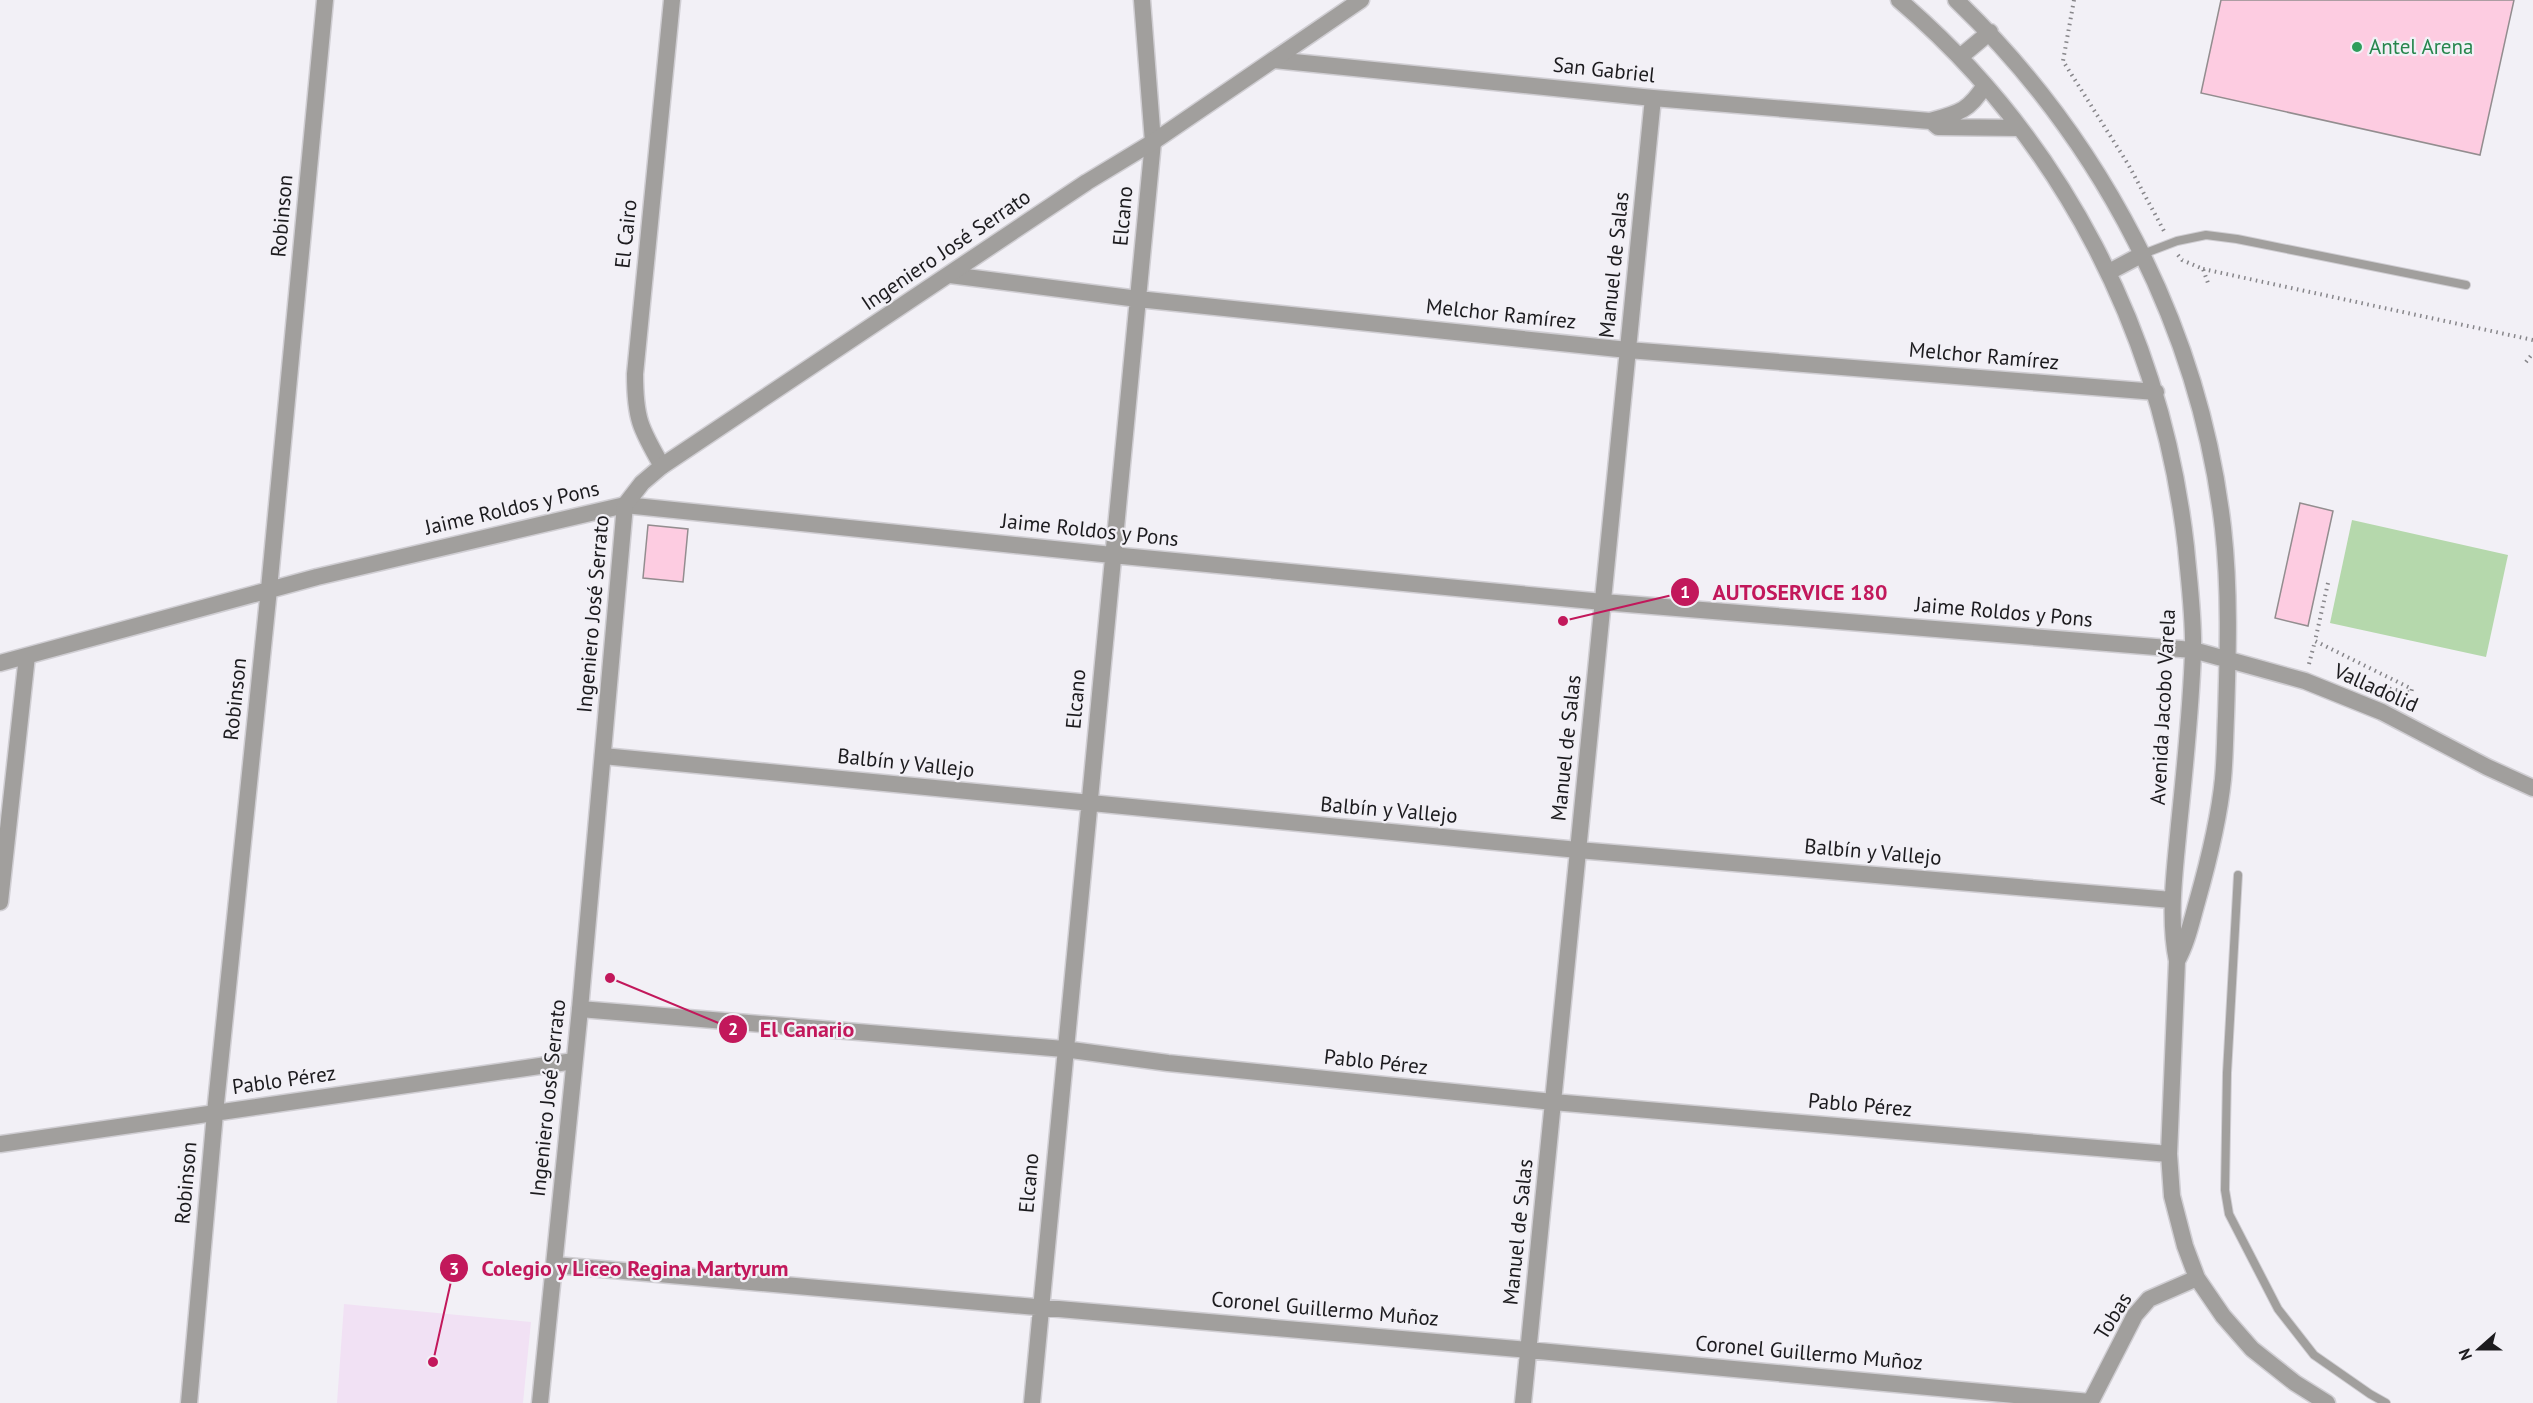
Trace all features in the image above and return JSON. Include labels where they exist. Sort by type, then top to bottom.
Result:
[{"type":"street","name":"Robinson","points":[[189,1403],[215,1113],[269,589],[325,0]]},
{"type":"street","name":"El Cairo","points":[[662,466],[635,407],[635,374],[672,0]]},
{"type":"street","name":"Elcano","points":[[1032,1403],[1064,1049],[1153,142],[1142,0]]},
{"type":"street","name":"Ingeniero José Serrato","points":[[540,1403],[580,1009],[626,505],[642,483],[662,466],[1088,182],[1153,142],[1361,0]]},
{"type":"street","name":"Avenida Jacobo Varela","points":[[1899,0],[1960,57],[1985,85],[2043,160],[2068,198],[2109,272],[2132,323],[2156,392],[2174,464],[2181,510],[2190,589],[2193,650],[2187,748],[2172,900],[2173,944],[2176,961],[2169,1154],[2172,1196],[2197,1278],[2223,1316],[2252,1349],[2295,1383],[2327,1403]]},
{"type":"street","name":"Avenida Jacobo Varela","points":[[1956,0],[1990,32],[2060,117],[2097,171],[2143,254],[2158,289],[2197,400],[2211,458],[2223,527],[2228,603],[2223,781],[2205,874],[2185,946],[2176,961]]},
{"type":"street","points":[[1960,57],[1990,32]]},
{"type":"street","name":"San Gabriel","points":[[1274,60],[1653,98],[1930,121],[1960,113],[1974,104],[1985,85]]},
{"type":"street","name":"Manuel de Salas","points":[[1523,1403],[1653,98]]},
{"type":"street","name":"San Gabriel","points":[[1930,121],[1938,127],[2019,128]]},
{"type":"street","points":[[2109,272],[2143,254]]},
{"type":"street","name":"Melchor Ramírez","points":[[950,275],[1138,299],[1628,350],[2156,392]]},
{"type":"street","name":"Jaime Roldos y Pons","points":[[0,663],[269,589],[626,505],[1603,602],[2193,650]]},
{"type":"street","name":"Valladolid","points":[[2193,650],[2305,681],[2382,712],[2533,789]]},
{"type":"street","points":[[0,902],[27,656]]},
{"type":"street","name":"Balbín y Vallejo","points":[[603,756],[1578,850],[2172,900]]},
{"type":"street","name":"Pablo Pérez","points":[[580,1009],[1064,1049],[1168,1063],[1553,1102],[2169,1154]]},
{"type":"street","name":"Pablo Pérez","points":[[0,1144],[574,1061]]},
{"type":"street","name":"Coronel Guillermo Muñoz","points":[[555,1265],[1528,1350],[2090,1403]]},
{"type":"street","name":"Tobas","points":[[2090,1403],[2135,1315],[2149,1299],[2197,1278]]},
{"type":"lane","points":[[2143,254],[2169,244],[2206,235],[2237,239],[2466,285]]},
{"type":"lane","points":[[2238,875],[2227,1073],[2225,1190],[2229,1214],[2278,1309],[2314,1355],[2386,1403]]},
{"type":"path","points":[[2074,0],[2063,61],[2128,164],[2158,218],[2169,244],[2182,260],[2203,269],[2533,340]]},
{"type":"path","points":[[2203,269],[2209,286]]},
{"type":"path","points":[[2526,362],[2533,353]]},
{"type":"path","points":[[2305,681],[2328,583]]},
{"type":"path","points":[[2315,640],[2412,689],[2411,693],[2353,681]]},
{"type":"shaded area","points":[[344,1304],[531,1322],[523,1403],[337,1403]]},
{"type":"green space","points":[[2352,520],[2508,555],[2486,657],[2330,623]]},
{"type":"building","name":"Antel Arena","points":[[2221,0],[2514,0],[2480,155],[2201,93]]},
{"type":"building","points":[[2300,503],[2333,511],[2308,626],[2275,618]]},
{"type":"building","points":[[648,525],[688,529],[683,582],[643,578]]},
{"type":"place","name":"Antel Arena","points":[[2357,47]]},
{"type":"place","name":"AUTOSERVICE 180","points":[[1563,621]]},
{"type":"place","name":"El Canario","points":[[610,978]]},
{"type":"place","name":"Colegio y Liceo Regina Martyrum","points":[[433,1362]]}]
